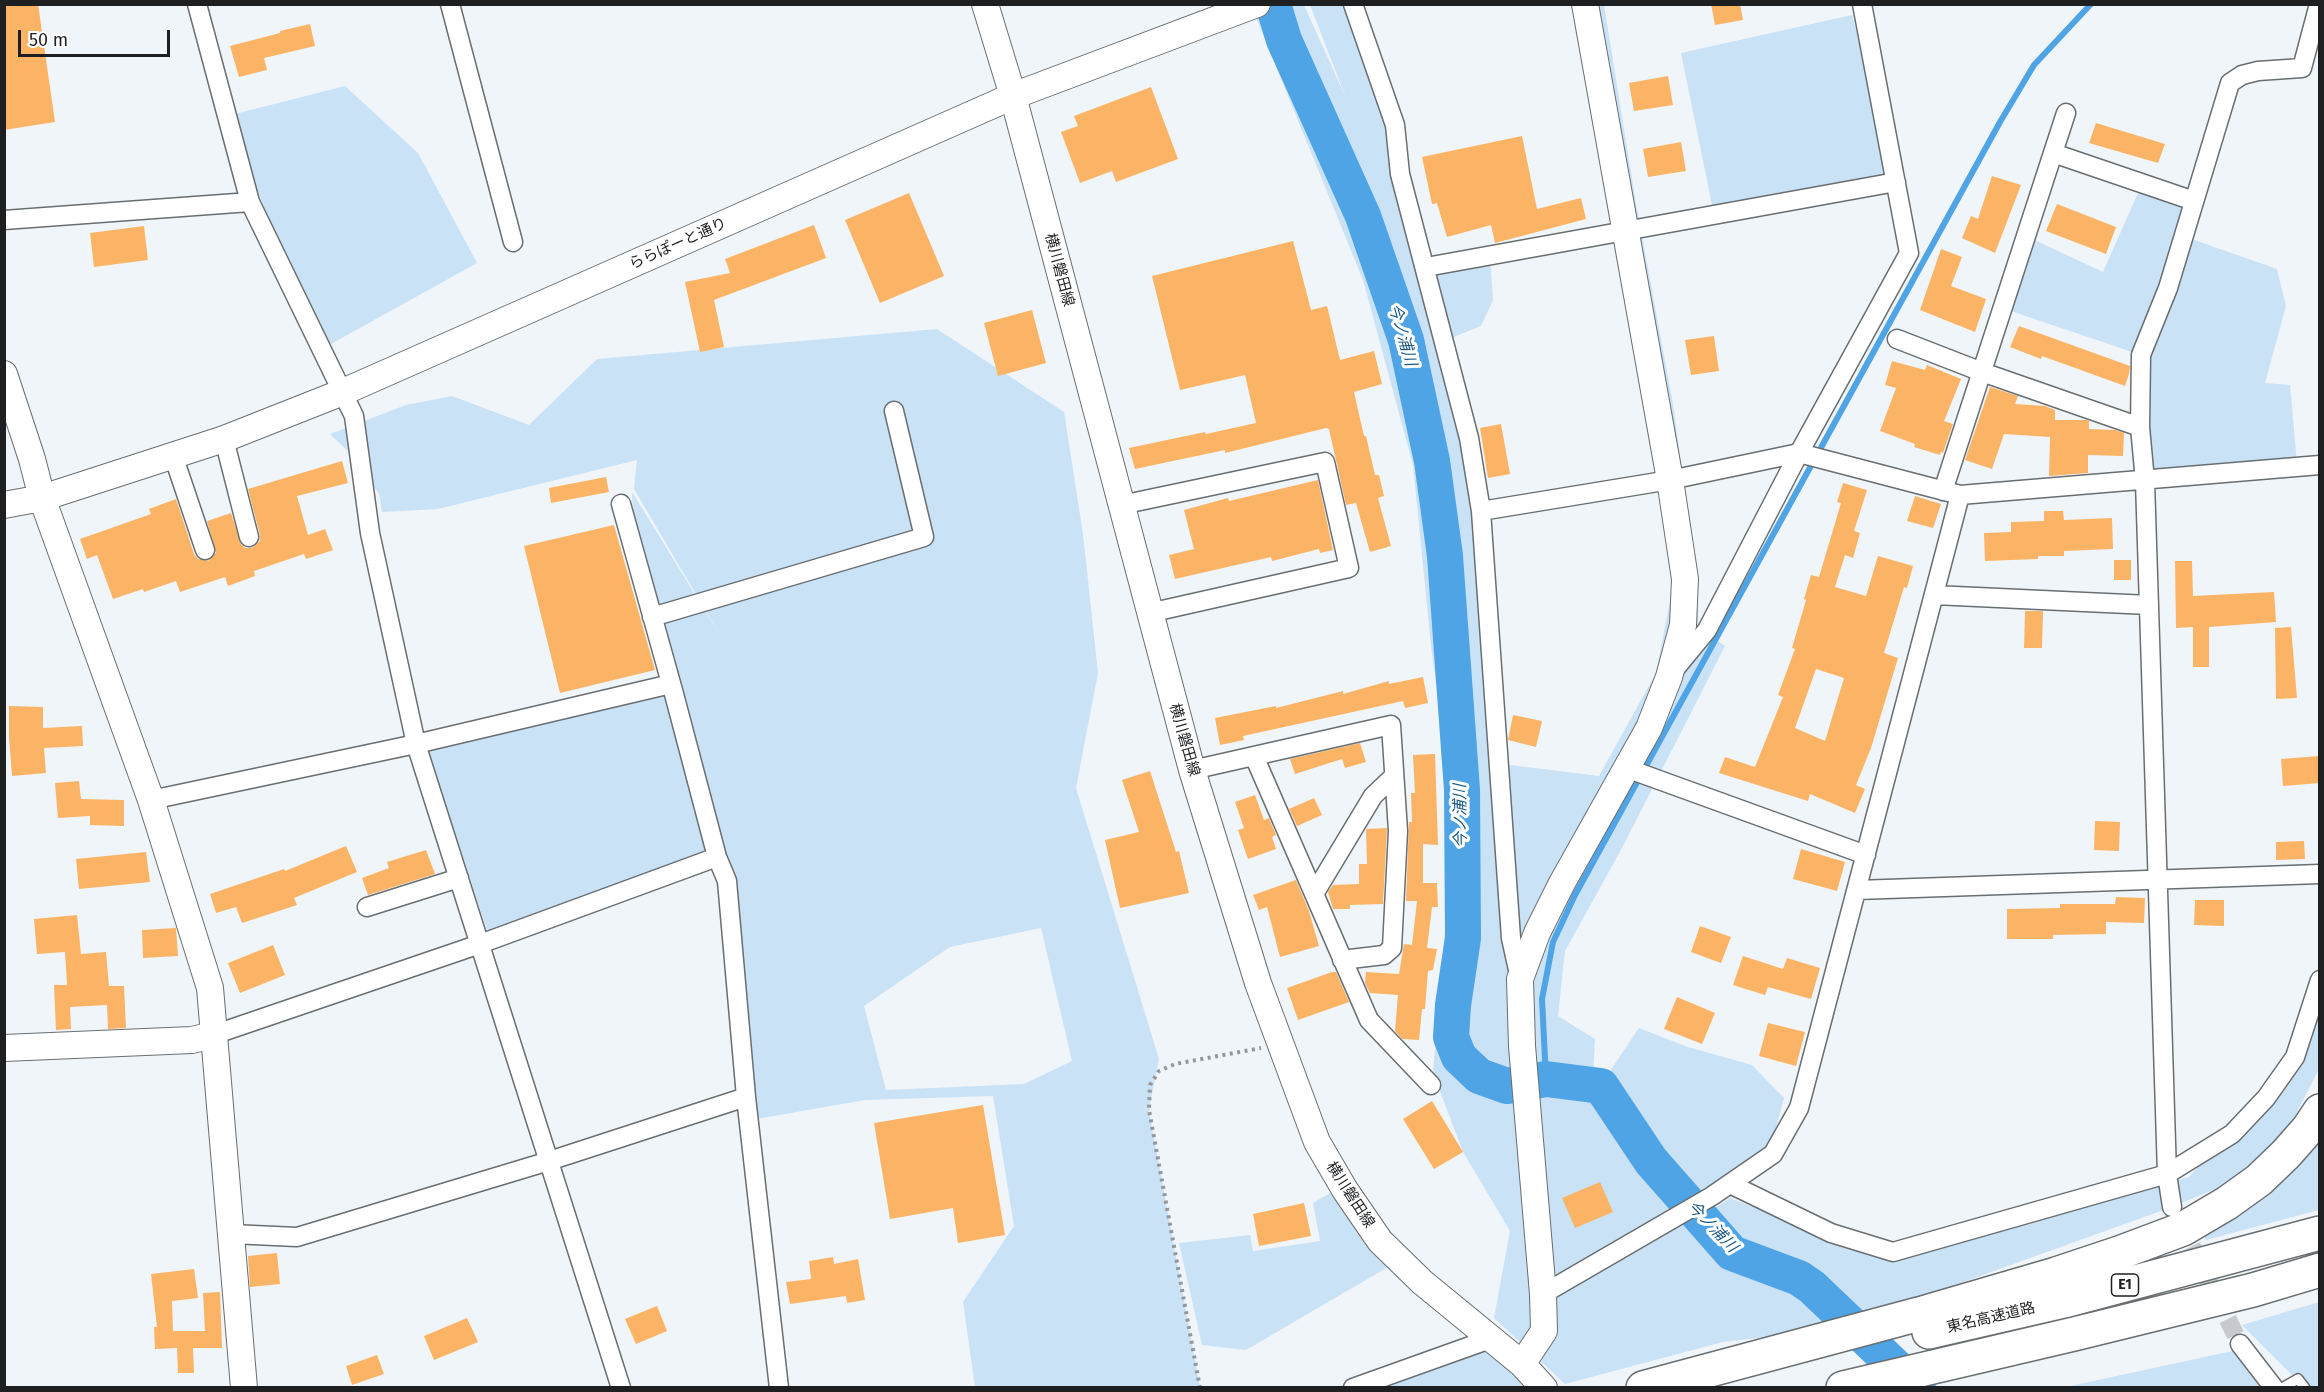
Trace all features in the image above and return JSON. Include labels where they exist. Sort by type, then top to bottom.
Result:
[{"type":"highway","points":[[1643,1388],[1924,1323],[2183,1229],[2227,1203],[2259,1180],[2286,1154],[2308,1129],[2319,1112]]},
{"type":"highway","name":"東名高速道路","points":[[1659,1388],[1924,1323],[2075,1298],[2319,1233]]},
{"type":"highway","name":"E1","points":[[1843,1388],[2253,1290],[2319,1270]]},
{"type":"street","points":[[197,4],[250,202],[354,416],[370,533],[416,744],[621,1388]]},
{"type":"street","points":[[450,4],[513,242]]},
{"type":"street","name":"横川磐田線","points":[[985,4],[1013,96],[1192,770],[1258,983],[1317,1142],[1344,1190],[1380,1241],[1422,1282],[1522,1364],[1544,1388]]},
{"type":"street","points":[[1353,4],[1395,125],[1400,174],[1469,438],[1481,511],[1512,938],[1520,979],[1522,1046],[1543,1294],[1544,1331],[1522,1364]]},
{"type":"street","points":[[1520,979],[1537,933],[1649,728],[1669,676],[1683,625],[1685,579],[1670,480],[1585,4]]},
{"type":"street","points":[[1669,676],[1707,630],[1799,453],[1909,253],[1862,4]]},
{"type":"street","points":[[2172,1207],[2167,1174],[2145,481],[2140,427],[2141,355],[2168,288],[2230,83],[2242,75],[2258,71],[2302,68],[2319,4]]},
{"type":"street","name":"ららぽーと通り","points":[[42,498],[224,439],[343,392],[1013,96],[1252,6]]},
{"type":"street","points":[[1543,1294],[1713,1196],[1773,1154],[1799,1108],[1934,595],[1951,493],[1982,372],[2066,113]]},
{"type":"street","points":[[2053,153],[2194,201]]},
{"type":"street","points":[[1426,267],[1896,182]]},
{"type":"street","points":[[4,220],[250,202]]},
{"type":"street","points":[[1897,339],[1982,372],[2140,427]]},
{"type":"street","points":[[4,374],[32,459],[42,498],[151,800],[210,988],[244,1388]]},
{"type":"street","points":[[652,617],[924,537],[894,411]]},
{"type":"street","points":[[224,439],[249,537]]},
{"type":"street","points":[[1481,511],[1670,480],[1799,453],[1951,493],[2145,481],[2319,465]]},
{"type":"street","points":[[173,455],[205,549]]},
{"type":"street","points":[[1122,505],[1325,462],[1349,568],[1149,613]]},
{"type":"street","points":[[4,505],[42,498]]},
{"type":"street","points":[[621,504],[717,857],[727,881],[746,1097],[779,1388]]},
{"type":"street","points":[[1934,595],[2149,604]]},
{"type":"street","points":[[151,800],[416,744],[671,684]]},
{"type":"street","points":[[1192,770],[1391,725],[1398,831],[1392,948],[1384,956],[1342,960]]},
{"type":"street","points":[[1254,756],[1369,1020],[1431,1085]]},
{"type":"street","points":[[1626,768],[1866,855]]},
{"type":"street","points":[[1314,894],[1373,796],[1394,776]]},
{"type":"street","points":[[4,1048],[192,1040],[213,1035],[480,944],[717,857]]},
{"type":"street","points":[[1857,890],[2319,874]]},
{"type":"street","points":[[367,907],[459,879]]},
{"type":"street","points":[[1730,1184],[1831,1233],[1893,1252],[2167,1174],[2232,1134],[2266,1098],[2295,1057],[2319,980]]},
{"type":"street","points":[[231,1234],[297,1236],[549,1161],[746,1097]]},
{"type":"street","points":[[1353,1388],[1490,1339]]},
{"type":"street","points":[[2240,1344],[2274,1388]]},
{"type":"lane","points":[[2282,1388],[2298,1379],[2305,1388]]},
{"type":"path","points":[[1200,1388],[1149,1110],[1150,1085],[1159,1071],[1175,1064],[1280,1044]]},
{"type":"shaded area","points":[[1251,5],[1304,5],[1346,98],[1310,5],[1353,5],[1426,274],[1490,256],[1493,300],[1481,326],[1444,341],[1482,534],[1500,767],[1510,765],[1599,776],[1656,673],[1674,580],[1572,5],[1604,5],[1636,203],[1673,404],[1695,568],[1699,628],[1725,646],[1622,848],[1565,951],[1558,1016],[1595,1039],[1593,1075],[1600,1086],[1639,1028],[1688,1047],[1752,1065],[1784,1098],[1770,1150],[1713,1187],[1681,1196],[1701,1217],[1730,1198],[1892,1261],[2189,1177],[2295,1057],[2319,980],[2319,1069],[2288,1129],[2232,1182],[2172,1207],[1905,1303],[1800,1333],[1723,1342],[1565,1384],[1494,1318],[1510,1231],[1463,1152],[1433,1073],[1454,821],[1431,646],[1413,465],[1363,280]]},
{"type":"shaded area","points":[[1852,15],[1896,182],[1712,205],[1681,53]]},
{"type":"shaded area","points":[[345,86],[418,153],[477,263],[322,349],[227,116]]},
{"type":"shaded area","points":[[2138,193],[2194,201],[2183,236],[2277,269],[2286,306],[2265,383],[2290,385],[2297,463],[2145,481],[2141,355],[2002,308],[2026,236],[2103,272]]},
{"type":"shaded area","points":[[937,329],[1064,412],[1083,534],[1098,673],[1076,788],[1159,1059],[1149,1110],[1200,1387],[975,1387],[963,1302],[1014,1226],[993,1096],[865,1100],[762,1118],[754,1117],[717,857],[488,933],[428,751],[674,694],[634,551],[632,492],[720,635],[634,489],[637,460],[438,509],[382,512],[379,494],[352,455],[330,434],[406,405],[452,396],[529,425],[597,359]],"holes":[[[1041,928],[1072,1061],[1024,1084],[886,1090],[864,1006],[950,947]]]},
{"type":"shaded area","points":[[2319,1124],[2319,1210],[2206,1240],[2203,1234]]},
{"type":"shaded area","points":[[1330,1193],[1400,1260],[1246,1350],[1202,1345],[1179,1243],[1250,1235],[1253,1251],[1320,1241],[1313,1203]]},
{"type":"shaded area","points":[[2319,1302],[2319,1387],[2304,1387],[2242,1325]]},
{"type":"shaded area","points":[[1490,1339],[1533,1388],[1377,1388],[1392,1384]]},
{"type":"shaded area","points":[[2237,1350],[2264,1388],[2061,1388]]},
{"type":"building","points":[[4,4],[38,4],[55,122],[4,130]]},
{"type":"building","points":[[1711,4],[1740,4],[1743,20],[1715,25]]},
{"type":"building","points":[[310,24],[315,46],[264,58],[267,70],[239,77],[230,46]]},
{"type":"building","points":[[1668,76],[1673,105],[1634,111],[1629,83]]},
{"type":"building","points":[[1151,87],[1178,159],[1116,182],[1112,171],[1080,183],[1061,132],[1078,126],[1074,116]]},
{"type":"building","points":[[2096,123],[2165,144],[2158,163],[2089,143]]},
{"type":"building","points":[[1522,136],[1537,209],[1581,198],[1586,219],[1495,243],[1491,225],[1447,237],[1437,203],[1432,204],[1422,157]]},
{"type":"building","points":[[1681,142],[1686,171],[1648,177],[1643,149]]},
{"type":"building","points":[[1992,176],[2021,185],[1995,253],[1962,238],[1971,216],[1978,219]]},
{"type":"building","points":[[909,193],[944,276],[880,303],[845,220]]},
{"type":"building","points":[[2057,204],[2116,227],[2106,254],[2046,231]]},
{"type":"building","points":[[814,225],[826,258],[714,300],[724,347],[700,352],[685,282],[730,273],[725,259]]},
{"type":"building","points":[[144,226],[148,260],[94,267],[90,233]]},
{"type":"building","points":[[1293,241],[1311,310],[1327,306],[1340,360],[1374,351],[1382,384],[1354,392],[1375,475],[1379,475],[1384,496],[1378,498],[1391,546],[1370,552],[1356,503],[1346,505],[1329,429],[1225,453],[1225,450],[1135,469],[1129,448],[1256,423],[1245,375],[1180,390],[1152,276]]},
{"type":"building","points":[[1941,249],[1962,257],[1951,286],[1986,299],[1975,332],[1920,310]]},
{"type":"building","points":[[1032,310],[1046,363],[998,376],[984,323]]},
{"type":"building","points":[[2019,326],[2130,366],[2125,386],[2010,347]]},
{"type":"building","points":[[1714,336],[1719,371],[1691,375],[1685,340]]},
{"type":"building","points":[[1892,361],[1925,370],[1927,365],[1961,379],[1944,421],[1953,424],[1943,453],[1941,452],[1940,455],[1914,447],[1915,444],[1880,431],[1896,388],[1885,385]]},
{"type":"building","points":[[1990,387],[2018,396],[2015,404],[2045,406],[2055,410],[2055,420],[2087,420],[2089,429],[2115,430],[2124,433],[2123,456],[2088,455],[2088,473],[2049,476],[2050,437],[2004,434],[1992,469],[1965,460]]},
{"type":"building","points":[[1501,424],[1510,474],[1488,478],[1480,428]]},
{"type":"building","points":[[342,461],[348,483],[297,496],[308,535],[325,529],[333,550],[306,559],[304,554],[254,571],[255,576],[228,586],[225,577],[180,592],[176,581],[113,599],[97,555],[87,559],[80,539],[151,514],[149,509],[176,499],[194,554],[198,559],[208,561],[216,553],[207,521],[231,513],[241,544],[245,548],[252,548],[260,541],[260,535],[248,489]]},
{"type":"building","points":[[606,477],[609,492],[551,503],[549,488]]},
{"type":"building","points":[[1318,480],[1333,550],[1320,553],[1319,549],[1272,561],[1271,557],[1175,579],[1169,555],[1194,549],[1184,510],[1228,498],[1229,501]]},
{"type":"building","points":[[1843,483],[1867,490],[1854,531],[1860,533],[1853,558],[1845,555],[1835,587],[1866,596],[1878,556],[1913,566],[1907,588],[1904,587],[1884,653],[1898,658],[1871,748],[1856,785],[1865,789],[1855,813],[1810,794],[1808,801],[1719,773],[1725,757],[1755,767],[1783,697],[1778,695],[1795,649],[1792,648],[1806,600],[1804,599],[1811,575],[1819,577],[1841,503],[1837,502]],"holes":[[[1816,669],[1844,678],[1825,741],[1795,728]]]},
{"type":"building","points":[[1915,496],[1941,504],[1933,528],[1907,521]]},
{"type":"building","points":[[2044,511],[2063,511],[2064,520],[2112,518],[2113,549],[2064,551],[2064,556],[2038,556],[2038,559],[1985,561],[1984,533],[2011,532],[2011,522],[2044,521]]},
{"type":"building","points":[[614,525],[655,670],[560,693],[524,546]]},
{"type":"building","points":[[2114,560],[2131,560],[2131,580],[2114,580]]},
{"type":"building","points":[[2175,561],[2192,561],[2193,596],[2274,592],[2276,622],[2209,627],[2209,667],[2193,667],[2193,627],[2176,628]]},
{"type":"building","points":[[2025,611],[2043,611],[2042,648],[2024,648]]},
{"type":"building","points":[[2291,627],[2297,698],[2276,699],[2275,628]]},
{"type":"building","points":[[1423,677],[1428,703],[1405,708],[1403,701],[1243,736],[1244,740],[1220,745],[1215,718],[1276,706],[1276,708],[1343,691],[1343,694],[1389,681],[1389,684]]},
{"type":"building","points":[[9,706],[43,707],[43,728],[82,726],[83,746],[44,748],[46,773],[12,776]]},
{"type":"building","points":[[1513,715],[1542,721],[1536,747],[1508,740]]},
{"type":"building","points":[[1360,743],[1366,762],[1345,768],[1342,759],[1295,774],[1290,759]]},
{"type":"building","points":[[1435,754],[1438,845],[1423,844],[1423,883],[1437,883],[1438,907],[1432,907],[1427,948],[1437,949],[1433,970],[1428,971],[1425,1009],[1422,1009],[1419,1040],[1402,1039],[1395,1031],[1398,995],[1370,993],[1365,983],[1366,972],[1399,974],[1404,944],[1412,945],[1417,901],[1406,901],[1409,822],[1412,822],[1411,793],[1415,793],[1413,755]]},
{"type":"building","points":[[2319,756],[2319,783],[2283,786],[2281,759]]},
{"type":"building","points":[[1150,771],[1176,852],[1179,851],[1189,893],[1120,908],[1105,840],[1139,832],[1122,780]]},
{"type":"building","points":[[79,781],[81,799],[124,800],[124,826],[90,825],[90,816],[58,818],[55,783]]},
{"type":"building","points":[[1255,795],[1264,820],[1269,818],[1276,835],[1272,837],[1276,849],[1248,859],[1238,830],[1244,828],[1235,802]]},
{"type":"building","points":[[1314,798],[1322,815],[1297,826],[1289,809]]},
{"type":"building","points":[[2095,821],[2120,822],[2119,851],[2094,850]]},
{"type":"building","points":[[1387,828],[1383,904],[1350,905],[1350,909],[1333,909],[1328,892],[1333,885],[1359,884],[1359,864],[1367,864],[1366,829]]},
{"type":"building","points":[[2304,841],[2305,859],[2276,860],[2276,842]]},
{"type":"building","points":[[346,846],[357,872],[294,898],[297,905],[242,923],[236,907],[216,913],[210,894],[284,869],[285,871]]},
{"type":"building","points":[[1801,849],[1845,862],[1837,891],[1793,879]]},
{"type":"building","points":[[426,850],[435,874],[368,895],[362,878],[389,868],[387,862]]},
{"type":"building","points":[[146,852],[150,882],[79,889],[76,859]]},
{"type":"building","points":[[1296,880],[1309,911],[1319,946],[1280,957],[1267,907],[1259,910],[1253,895]]},
{"type":"building","points":[[2116,897],[2145,898],[2144,923],[2106,922],[2106,934],[2053,935],[2053,939],[2007,939],[2007,909],[2060,908],[2060,904],[2115,904]]},
{"type":"building","points":[[2195,900],[2224,900],[2224,926],[2194,925]]},
{"type":"building","points":[[77,915],[81,954],[106,952],[109,986],[124,986],[126,1028],[108,1029],[107,1005],[70,1007],[71,1029],[56,1030],[54,985],[67,985],[65,952],[37,954],[34,919]]},
{"type":"building","points":[[1700,926],[1731,937],[1721,963],[1691,952]]},
{"type":"building","points":[[176,928],[178,956],[143,958],[142,930]]},
{"type":"building","points":[[273,945],[285,975],[240,993],[228,963]]},
{"type":"building","points":[[1743,956],[1783,969],[1787,958],[1820,968],[1811,999],[1768,987],[1765,995],[1733,985]]},
{"type":"building","points":[[1336,972],[1349,1002],[1298,1020],[1287,988]]},
{"type":"building","points":[[1677,997],[1715,1013],[1702,1044],[1664,1029]]},
{"type":"building","points":[[1768,1023],[1805,1032],[1796,1066],[1759,1056]]},
{"type":"building","points":[[1432,1101],[1463,1152],[1434,1169],[1403,1119]]},
{"type":"building","points":[[983,1105],[1005,1235],[958,1243],[953,1208],[890,1219],[874,1123]]},
{"type":"building","points":[[1600,1182],[1613,1212],[1575,1228],[1562,1198]]},
{"type":"building","points":[[1304,1203],[1311,1236],[1259,1246],[1253,1214]]},
{"type":"building","points":[[277,1253],[280,1284],[250,1287],[248,1256]]},
{"type":"building","points":[[833,1257],[834,1264],[858,1259],[865,1300],[847,1303],[846,1296],[790,1304],[786,1282],[811,1279],[809,1261]]},
{"type":"building","points":[[194,1269],[198,1298],[172,1301],[173,1331],[205,1331],[203,1293],[220,1292],[222,1348],[193,1348],[194,1373],[178,1373],[177,1348],[155,1349],[154,1327],[157,1327],[151,1274]]},
{"type":"building","points":[[657,1306],[667,1331],[636,1344],[625,1319]]},
{"type":"building","points":[[467,1318],[478,1342],[434,1360],[424,1336]]},
{"type":"building","points":[[377,1355],[384,1374],[352,1385],[346,1366]]},
{"type":"waterway","name":"今ノ浦川","points":[[1273,4],[1284,40],[1363,216],[1406,340],[1432,461],[1445,556],[1462,790],[1463,938],[1453,1005],[1451,1037],[1459,1057],[1479,1076],[1507,1086],[1546,1079],[1601,1086],[1651,1161],[1732,1253],[1799,1278],[1812,1287],[1918,1388]]},
{"type":"waterway","points":[[1546,1079],[1542,999],[1553,942],[1575,895],[2000,122],[2034,65],[2091,4]]},
{"type":"tunnel","points":[[2180,1222],[2240,1344]]}]
